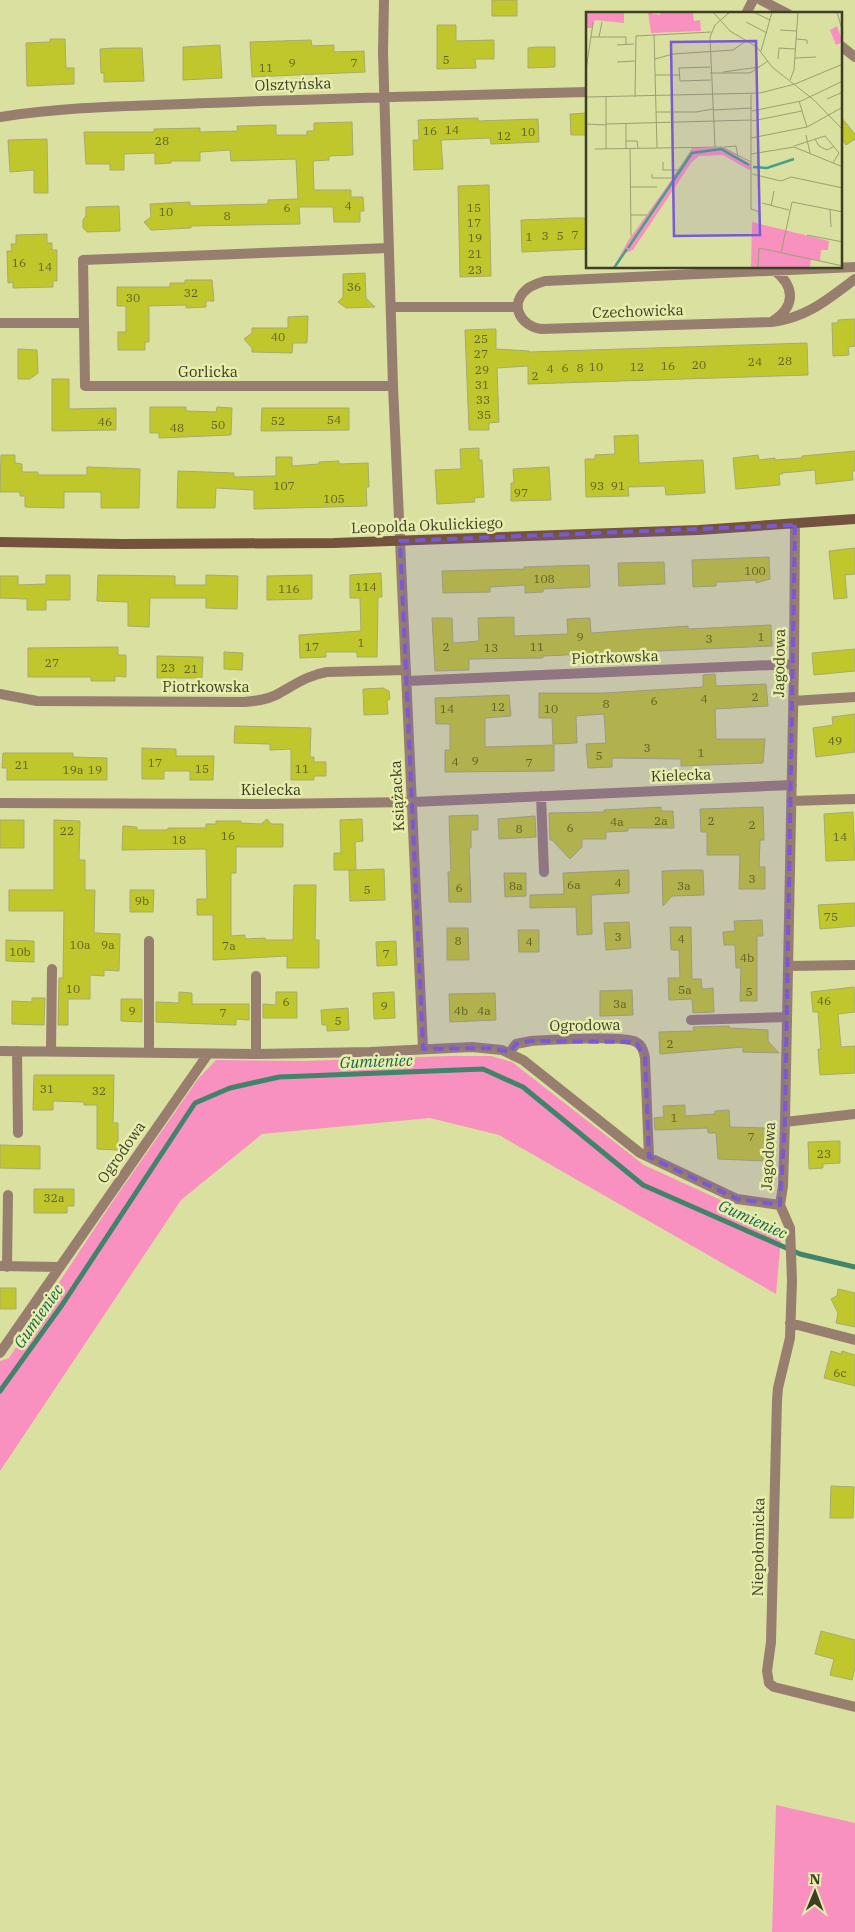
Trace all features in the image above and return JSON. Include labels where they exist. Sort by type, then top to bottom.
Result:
[{"type":"street","points":[[384,0],[384,96],[390,307],[400,541]]},
{"type":"street","points":[[747,12],[753,0]]},
{"type":"street","points":[[761,0],[784,12]]},
{"type":"street","points":[[842,47],[855,57]]},
{"type":"street","name":"Olsztyńska","points":[[0,117],[23,113],[77,109],[384,96],[586,92]]},
{"type":"street","name":"Gorlicka","points":[[389,248],[83,260],[85,386],[393,386]]},
{"type":"street","points":[[842,267],[855,267]]},
{"type":"street","points":[[390,307],[518,307],[520,298],[525,290],[545,281],[801,269]]},
{"type":"street","points":[[772,322],[787,310],[790,303],[788,284],[774,270]]},
{"type":"street","name":"Czechowicka","points":[[518,307],[519,315],[524,322],[533,328],[542,329],[772,322],[798,317],[810,311],[855,279]]},
{"type":"street","points":[[0,324],[84,323]]},
{"type":"street","name":"Leopolda Okulickiego","points":[[0,542],[264,544],[400,541],[794,525],[855,519]]},
{"type":"street","name":"Jagodowa","points":[[790,1323],[791,1241],[789,1223],[780,1205],[783,1186],[785,1122],[792,785],[794,525]]},
{"type":"street","name":"Książacka","points":[[400,541],[423,1049]]},
{"type":"street","name":"Piotrkowska","points":[[0,694],[37,701],[244,702],[261,700],[275,695],[314,674],[327,672],[406,676],[794,664]]},
{"type":"street","points":[[793,701],[855,697]]},
{"type":"street","name":"Kielecka","points":[[0,803],[228,804],[413,802],[792,785]]},
{"type":"street","points":[[541,796],[544,872]]},
{"type":"street","points":[[791,801],[855,799]]},
{"type":"street","points":[[149,941],[149,1053]]},
{"type":"street","points":[[788,966],[855,965]]},
{"type":"street","points":[[51,1051],[52,969]]},
{"type":"street","points":[[256,976],[256,1054]]},
{"type":"street","points":[[691,1020],[787,1017]]},
{"type":"street","name":"Ogrodowa","points":[[510,1052],[516,1044],[531,1041],[621,1038],[636,1042],[643,1050],[645,1058],[649,1157]]},
{"type":"street","points":[[0,1051],[256,1054],[490,1048],[510,1052],[523,1060],[640,1153],[737,1199],[780,1205]]},
{"type":"street","points":[[16,1051],[18,1133]]},
{"type":"street","name":"Ogrodowa","points":[[0,1353],[208,1054]]},
{"type":"street","points":[[785,1122],[855,1114]]},
{"type":"street","points":[[8,1195],[4,1267],[59,1267]]},
{"type":"street","points":[[790,1323],[855,1340]]},
{"type":"street","name":"Niepołomicka","points":[[790,1323],[790,1338],[776,1400],[771,1642],[767,1677],[769,1683],[774,1687],[855,1707]]},
{"type":"highlighted area","points":[[795,525],[785,1122],[780,1205],[737,1199],[649,1157],[645,1058],[636,1042],[531,1041],[516,1044],[510,1052],[490,1048],[423,1049],[400,541]]},
{"type":"shaded area","points":[[491,1056],[512,1062],[644,1165],[782,1228],[776,1294],[499,1135],[430,1118],[262,1134],[181,1200],[0,1471],[0,1361],[9,1358],[109,1207],[198,1079],[216,1060],[304,1061]]},
{"type":"shaded area","points":[[776,1805],[855,1823],[855,1932],[772,1932]]},
{"type":"building","points":[[492,0],[517,0],[517,16],[492,16]]},
{"type":"building","points":[[437,25],[456,25],[456,41],[494,40],[494,59],[475,59],[476,68],[437,69]]},
{"type":"building","points":[[50,39],[65,39],[66,68],[74,68],[74,84],[27,86],[26,43],[50,42]]},
{"type":"building","points":[[311,40],[312,46],[334,45],[334,52],[364,51],[365,72],[252,77],[250,42]]},
{"type":"building","points":[[220,45],[222,78],[183,80],[183,47]]},
{"type":"building","points":[[555,47],[555,67],[528,68],[528,48]]},
{"type":"building","points":[[142,48],[144,81],[104,82],[104,73],[101,73],[100,49]]},
{"type":"building","points":[[586,113],[586,135],[571,135],[570,114]]},
{"type":"building","points":[[478,118],[478,121],[538,119],[539,142],[491,144],[490,138],[441,140],[443,169],[414,170],[413,140],[419,140],[418,120]]},
{"type":"building","points":[[842,118],[855,134],[855,139],[846,145],[842,139]]},
{"type":"building","points":[[352,122],[353,155],[329,156],[329,160],[313,161],[314,190],[351,190],[351,197],[363,197],[364,211],[360,211],[360,222],[334,222],[333,207],[299,207],[300,224],[191,226],[191,228],[151,230],[144,222],[151,217],[150,204],[190,202],[190,206],[268,204],[268,200],[298,199],[296,159],[231,161],[230,150],[200,152],[200,161],[171,161],[171,163],[155,164],[155,153],[124,154],[124,170],[110,170],[110,164],[86,164],[84,132],[154,132],[154,129],[200,128],[200,132],[238,131],[237,126],[276,125],[276,135],[307,135],[307,131],[314,131],[314,123]]},
{"type":"building","points":[[47,139],[48,193],[34,193],[34,170],[10,172],[8,140]]},
{"type":"building","points":[[489,185],[491,276],[460,277],[458,186]]},
{"type":"building","points":[[119,206],[120,231],[87,232],[83,228],[86,207]]},
{"type":"building","points":[[586,218],[586,249],[522,252],[521,220]]},
{"type":"building","points":[[47,234],[47,243],[52,243],[52,250],[57,250],[57,281],[53,281],[53,287],[13,288],[13,282],[8,283],[7,251],[12,251],[11,244],[16,244],[16,235]]},
{"type":"building","points":[[365,273],[366,298],[375,307],[346,308],[338,302],[343,297],[343,274]]},
{"type":"building","points":[[185,280],[212,280],[214,301],[206,301],[206,307],[186,308],[186,305],[149,306],[149,342],[145,342],[145,350],[118,350],[118,332],[126,332],[126,306],[117,306],[117,287],[170,287],[170,283],[185,283]]},
{"type":"building","points":[[308,316],[307,343],[293,343],[292,353],[252,352],[252,348],[244,339],[252,333],[252,328],[288,328],[288,317]]},
{"type":"building","points":[[855,319],[855,346],[848,347],[849,355],[833,356],[832,323],[838,323],[838,320]]},
{"type":"building","points":[[496,329],[496,349],[529,352],[807,343],[808,375],[528,384],[528,366],[497,368],[499,422],[489,423],[489,430],[469,430],[465,330]]},
{"type":"building","points":[[18,349],[37,350],[38,373],[30,379],[18,379]]},
{"type":"building","points":[[52,379],[69,379],[69,409],[116,408],[116,430],[52,431]]},
{"type":"building","points":[[150,407],[186,407],[186,411],[216,412],[217,407],[232,408],[231,435],[159,438],[159,433],[150,433]]},
{"type":"building","points":[[262,408],[349,408],[349,430],[261,431]]},
{"type":"building","points":[[638,435],[639,463],[703,460],[705,493],[666,495],[665,486],[628,487],[629,496],[586,497],[585,459],[595,459],[595,455],[615,454],[614,436]]},
{"type":"building","points":[[479,448],[479,460],[482,460],[484,497],[474,498],[475,502],[437,504],[435,470],[461,469],[460,449]]},
{"type":"building","points":[[855,451],[855,471],[852,471],[853,480],[816,484],[815,470],[779,474],[780,485],[736,489],[733,458],[758,455],[759,460],[775,458],[775,460]]},
{"type":"building","points":[[1,455],[15,455],[15,463],[22,464],[22,472],[38,472],[38,475],[87,475],[87,467],[140,469],[139,508],[101,508],[101,492],[64,492],[64,508],[25,507],[25,496],[20,496],[20,492],[0,492]]},
{"type":"building","points":[[276,457],[292,457],[292,466],[339,461],[339,464],[368,463],[369,487],[366,487],[367,506],[254,509],[254,490],[216,488],[215,508],[177,508],[178,471],[234,473],[234,477],[276,476]]},
{"type":"building","points":[[549,467],[551,500],[511,501],[511,483],[514,483],[513,469]]},
{"type":"building","points":[[855,548],[855,574],[845,575],[847,598],[834,599],[829,551]]},
{"type":"building","points":[[769,557],[770,579],[756,583],[756,580],[716,582],[716,586],[693,587],[692,560]]},
{"type":"building","points":[[664,562],[665,584],[619,586],[618,563]]},
{"type":"building","points":[[589,565],[590,587],[543,589],[543,592],[525,593],[525,585],[490,587],[490,592],[443,593],[442,571]]},
{"type":"building","points":[[381,573],[382,597],[378,597],[377,657],[357,657],[357,652],[326,652],[326,657],[300,658],[299,635],[361,631],[360,598],[350,598],[350,575]]},
{"type":"building","points":[[46,575],[70,575],[70,600],[46,600],[46,610],[27,610],[27,599],[0,598],[0,576],[18,576],[18,585],[46,584]]},
{"type":"building","points":[[98,575],[175,576],[175,585],[206,585],[206,575],[238,576],[237,609],[206,608],[206,598],[150,598],[149,627],[128,626],[128,602],[97,601]]},
{"type":"building","points":[[312,575],[312,599],[267,600],[267,576]]},
{"type":"building","points":[[514,617],[514,636],[568,634],[567,619],[590,618],[591,633],[688,626],[688,629],[771,625],[772,646],[543,656],[543,658],[469,659],[469,670],[435,671],[432,618],[452,618],[453,643],[479,641],[478,618]]},
{"type":"building","points":[[118,647],[118,655],[126,655],[126,677],[115,676],[115,681],[91,681],[91,677],[28,677],[28,648]]},
{"type":"building","points":[[855,649],[855,671],[814,675],[812,653]]},
{"type":"building","points":[[224,652],[243,653],[242,670],[224,669]]},
{"type":"building","points":[[157,656],[203,657],[202,678],[157,678]]},
{"type":"building","points":[[715,674],[716,686],[766,684],[768,706],[715,709],[716,739],[765,739],[763,763],[681,766],[681,759],[612,758],[612,767],[588,768],[586,744],[606,743],[604,714],[576,716],[577,743],[553,744],[552,718],[539,718],[539,693],[604,693],[703,687],[703,675]]},
{"type":"building","points":[[383,688],[389,691],[390,699],[387,701],[388,714],[364,715],[363,689]]},
{"type":"building","points":[[509,695],[511,716],[485,718],[485,747],[554,745],[554,771],[445,772],[445,750],[450,750],[450,724],[436,724],[435,698]]},
{"type":"building","points":[[855,714],[855,752],[816,757],[813,728],[833,725],[832,717]]},
{"type":"building","points":[[235,726],[311,728],[310,757],[314,757],[314,762],[326,762],[326,776],[314,776],[314,780],[291,780],[291,749],[270,750],[270,744],[234,743]]},
{"type":"building","points":[[142,748],[176,749],[176,756],[214,756],[213,780],[190,780],[190,771],[164,771],[164,779],[142,779]]},
{"type":"building","points":[[3,753],[73,753],[73,757],[107,758],[107,780],[7,780],[7,768],[2,768]]},
{"type":"building","points":[[661,807],[661,811],[673,811],[674,828],[628,828],[628,831],[606,832],[606,839],[582,839],[582,847],[570,859],[550,840],[549,813],[604,812],[604,810]]},
{"type":"building","points":[[763,807],[764,840],[760,840],[759,867],[765,867],[765,889],[739,889],[740,855],[707,855],[707,832],[701,832],[700,809]]},
{"type":"building","points":[[853,812],[855,860],[826,861],[824,814]]},
{"type":"building","points":[[478,815],[478,830],[471,830],[471,848],[469,848],[471,902],[449,902],[448,872],[451,872],[449,816]]},
{"type":"building","points":[[535,816],[536,837],[499,839],[498,819]]},
{"type":"building","points":[[267,819],[271,824],[283,824],[283,847],[236,847],[236,873],[231,873],[231,936],[245,935],[245,939],[293,940],[294,885],[316,885],[315,940],[319,940],[319,968],[287,968],[287,956],[213,960],[213,915],[197,915],[197,899],[207,899],[206,849],[122,850],[123,826],[137,827],[137,830],[168,830],[168,828],[206,828],[206,824],[216,824],[216,821],[241,821],[241,823],[261,824]]},
{"type":"building","points":[[362,819],[363,841],[355,842],[356,870],[384,869],[385,900],[350,901],[349,870],[334,870],[334,853],[341,853],[340,820]]},
{"type":"building","points":[[0,820],[24,820],[24,848],[0,848]]},
{"type":"building","points":[[54,820],[80,821],[79,860],[85,860],[85,890],[95,890],[94,933],[120,934],[119,971],[104,970],[104,976],[90,975],[90,999],[68,999],[68,1025],[58,1025],[59,978],[63,978],[64,911],[9,911],[9,890],[54,890]]},
{"type":"building","points":[[629,870],[629,893],[591,895],[592,934],[577,935],[576,907],[530,908],[530,895],[564,894],[563,873]]},
{"type":"building","points":[[703,870],[704,895],[672,896],[663,906],[662,871]]},
{"type":"building","points":[[504,873],[526,873],[526,896],[505,897]]},
{"type":"building","points":[[130,890],[154,890],[153,912],[130,912]]},
{"type":"building","points":[[855,903],[855,926],[820,929],[818,905]]},
{"type":"building","points":[[762,920],[763,936],[757,936],[757,1001],[740,1001],[741,968],[736,968],[735,945],[724,945],[723,932],[735,931],[734,921]]},
{"type":"building","points":[[629,922],[631,948],[606,950],[604,923]]},
{"type":"building","points":[[670,927],[691,927],[692,979],[701,979],[702,989],[713,988],[714,1012],[693,1013],[692,999],[669,1000],[668,978],[680,978],[679,950],[671,950]]},
{"type":"building","points":[[447,928],[468,928],[469,960],[447,960]]},
{"type":"building","points":[[518,930],[539,930],[539,952],[519,952]]},
{"type":"building","points":[[6,940],[34,941],[34,962],[6,961]]},
{"type":"building","points":[[396,941],[397,965],[377,966],[376,942]]},
{"type":"building","points":[[854,987],[855,1012],[838,1014],[841,1047],[855,1046],[855,1073],[820,1075],[818,1049],[821,1049],[818,1012],[813,1012],[811,992]]},
{"type":"building","points":[[632,990],[633,1015],[600,1016],[600,991]]},
{"type":"building","points":[[179,992],[192,993],[192,1004],[249,1004],[249,1020],[236,1019],[236,1025],[156,1022],[156,1002],[179,1003]]},
{"type":"building","points":[[276,992],[297,992],[297,1018],[263,1018],[263,1004],[276,1005]]},
{"type":"building","points":[[394,992],[395,1018],[374,1019],[373,993]]},
{"type":"building","points":[[495,993],[496,1020],[450,1022],[449,994]]},
{"type":"building","points":[[32,998],[45,998],[44,1025],[12,1024],[12,1001],[32,1002]]},
{"type":"building","points":[[121,999],[142,999],[142,1022],[121,1021]]},
{"type":"building","points":[[348,1008],[349,1030],[327,1031],[327,1025],[322,1025],[321,1010]]},
{"type":"building","points":[[729,1026],[729,1028],[768,1030],[768,1041],[779,1053],[743,1052],[743,1047],[660,1054],[659,1032],[694,1031],[693,1027]]},
{"type":"building","points":[[34,1075],[114,1075],[113,1123],[118,1123],[118,1150],[97,1149],[97,1105],[84,1105],[84,1102],[53,1101],[53,1110],[33,1110]]},
{"type":"building","points":[[685,1105],[685,1116],[715,1114],[715,1111],[729,1110],[730,1127],[765,1128],[765,1161],[718,1159],[716,1133],[708,1133],[708,1128],[655,1130],[654,1118],[664,1117],[663,1106]]},
{"type":"building","points":[[840,1141],[840,1163],[823,1164],[823,1168],[809,1169],[808,1142]]},
{"type":"building","points":[[0,1145],[40,1146],[40,1169],[0,1168]]},
{"type":"building","points":[[34,1189],[74,1189],[74,1206],[67,1206],[67,1213],[34,1213]]},
{"type":"building","points":[[0,1288],[16,1288],[16,1309],[0,1309]]},
{"type":"building","points":[[838,1289],[855,1293],[855,1327],[836,1323],[838,1313],[831,1299],[837,1296]]},
{"type":"building","points":[[831,1351],[841,1354],[842,1351],[855,1355],[855,1386],[824,1378]]},
{"type":"building","points":[[831,1486],[854,1487],[853,1518],[830,1518]]},
{"type":"building","points":[[821,1631],[855,1640],[855,1667],[852,1680],[830,1675],[834,1659],[815,1654]]},
{"type":"waterway","name":"Gumieniec","points":[[0,1391],[62,1305],[195,1103],[230,1088],[279,1077],[483,1069],[523,1087],[643,1185],[800,1254],[855,1267]]}]
